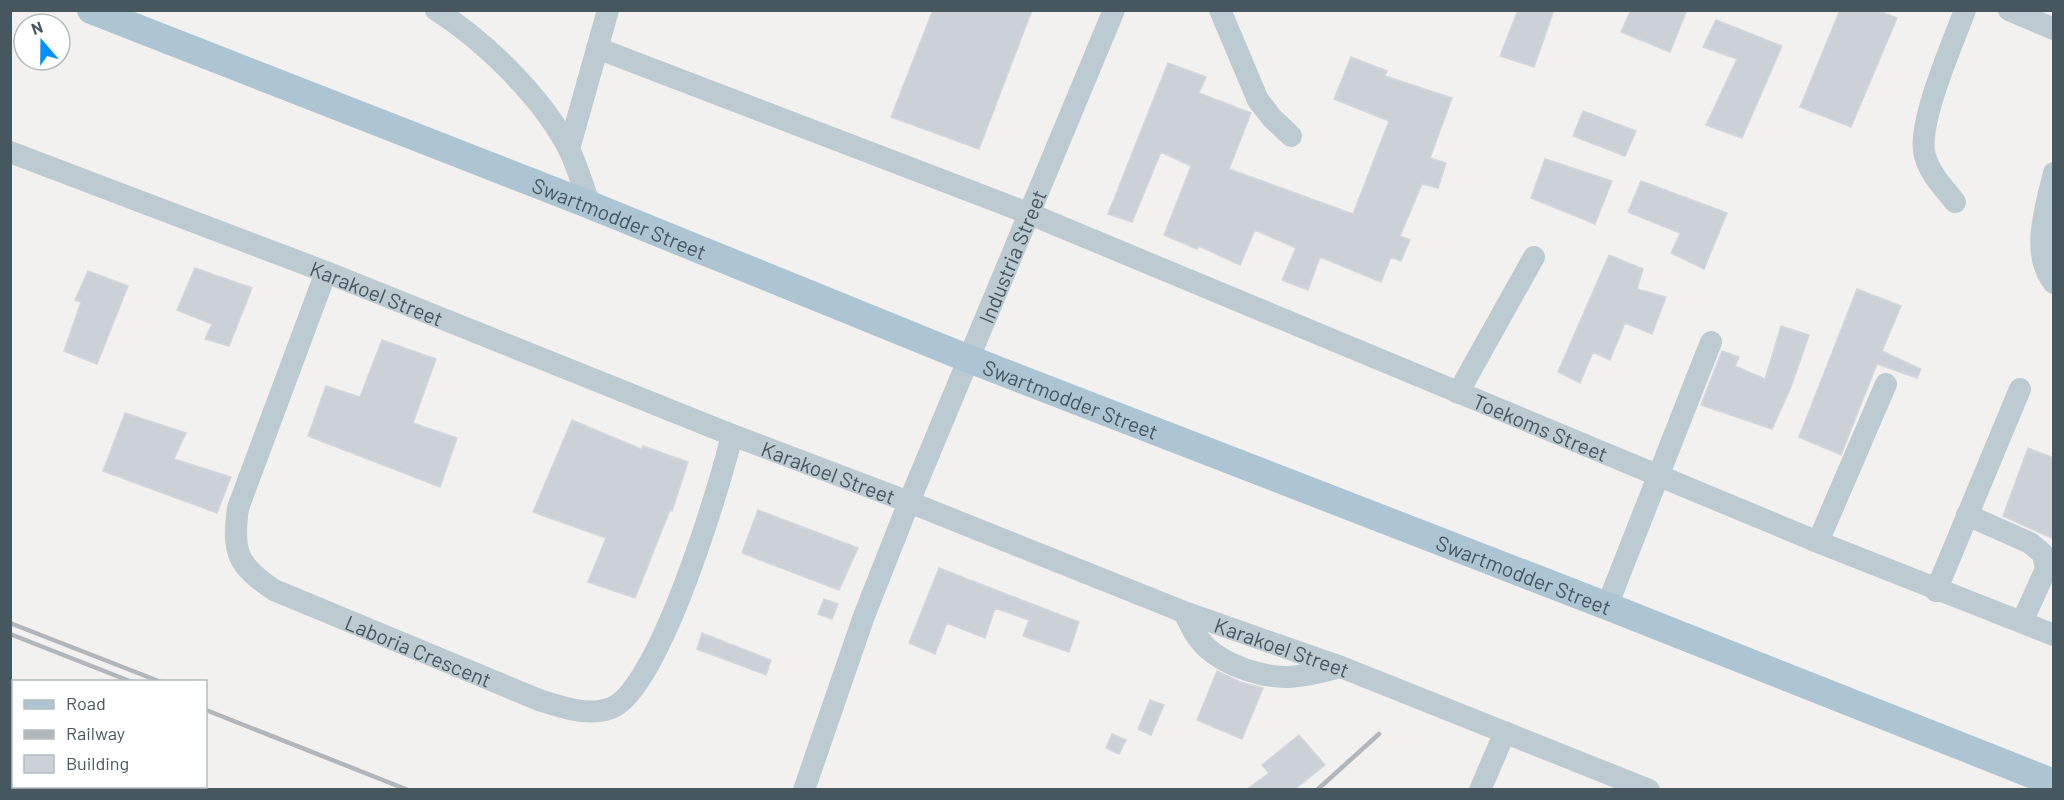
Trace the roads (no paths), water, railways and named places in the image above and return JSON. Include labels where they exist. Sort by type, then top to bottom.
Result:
[{"type":"main road","name":"Swartmodder Street","points":[[91,10],[590,205],[969,359],[1607,606],[2054,783]]},
{"type":"street","points":[[436,10],[477,41],[537,102],[569,149],[590,205]]},
{"type":"street","points":[[569,149],[608,10]]},
{"type":"street","name":"Industria Street","points":[[804,789],[864,616],[909,502],[1114,10]]},
{"type":"street","points":[[1220,10],[1258,100],[1272,118],[1291,136]]},
{"type":"street","points":[[1955,202],[1933,174],[1925,156],[1923,140],[1930,109],[1965,10]]},
{"type":"street","points":[[2009,10],[2054,29]]},
{"type":"street","name":"Toekoms Street","points":[[597,48],[1030,214],[1936,591],[2054,635]]},
{"type":"street","name":"Karakoel Street","points":[[10,152],[326,272],[732,435],[909,502],[1184,612],[1341,667],[1649,789]]},
{"type":"street","points":[[2054,173],[2041,248],[2045,270],[2054,283]]},
{"type":"street","points":[[1458,393],[1534,257]]},
{"type":"street","name":"Laboria Crescent","points":[[326,272],[238,508],[236,544],[242,562],[253,576],[274,590],[539,700],[577,711],[595,711],[611,708],[621,703],[633,691],[660,646],[718,488],[732,435]]},
{"type":"street","points":[[1607,606],[1711,342]]},
{"type":"street","points":[[1818,542],[1886,384]]},
{"type":"street","points":[[1936,591],[2020,389]]},
{"type":"street","points":[[1967,515],[2030,543],[2043,554],[2046,568],[2022,622]]},
{"type":"street","points":[[1184,612],[1199,639],[1207,648],[1221,658],[1247,669],[1288,677],[1341,667]]},
{"type":"street","points":[[1480,789],[1505,732]]},
{"type":"railway","points":[[10,623],[156,680]]},
{"type":"railway","points":[[10,634],[127,680]]},
{"type":"railway","points":[[207,710],[408,790]]},
{"type":"railway","points":[[1317,790],[1379,734]]}]
